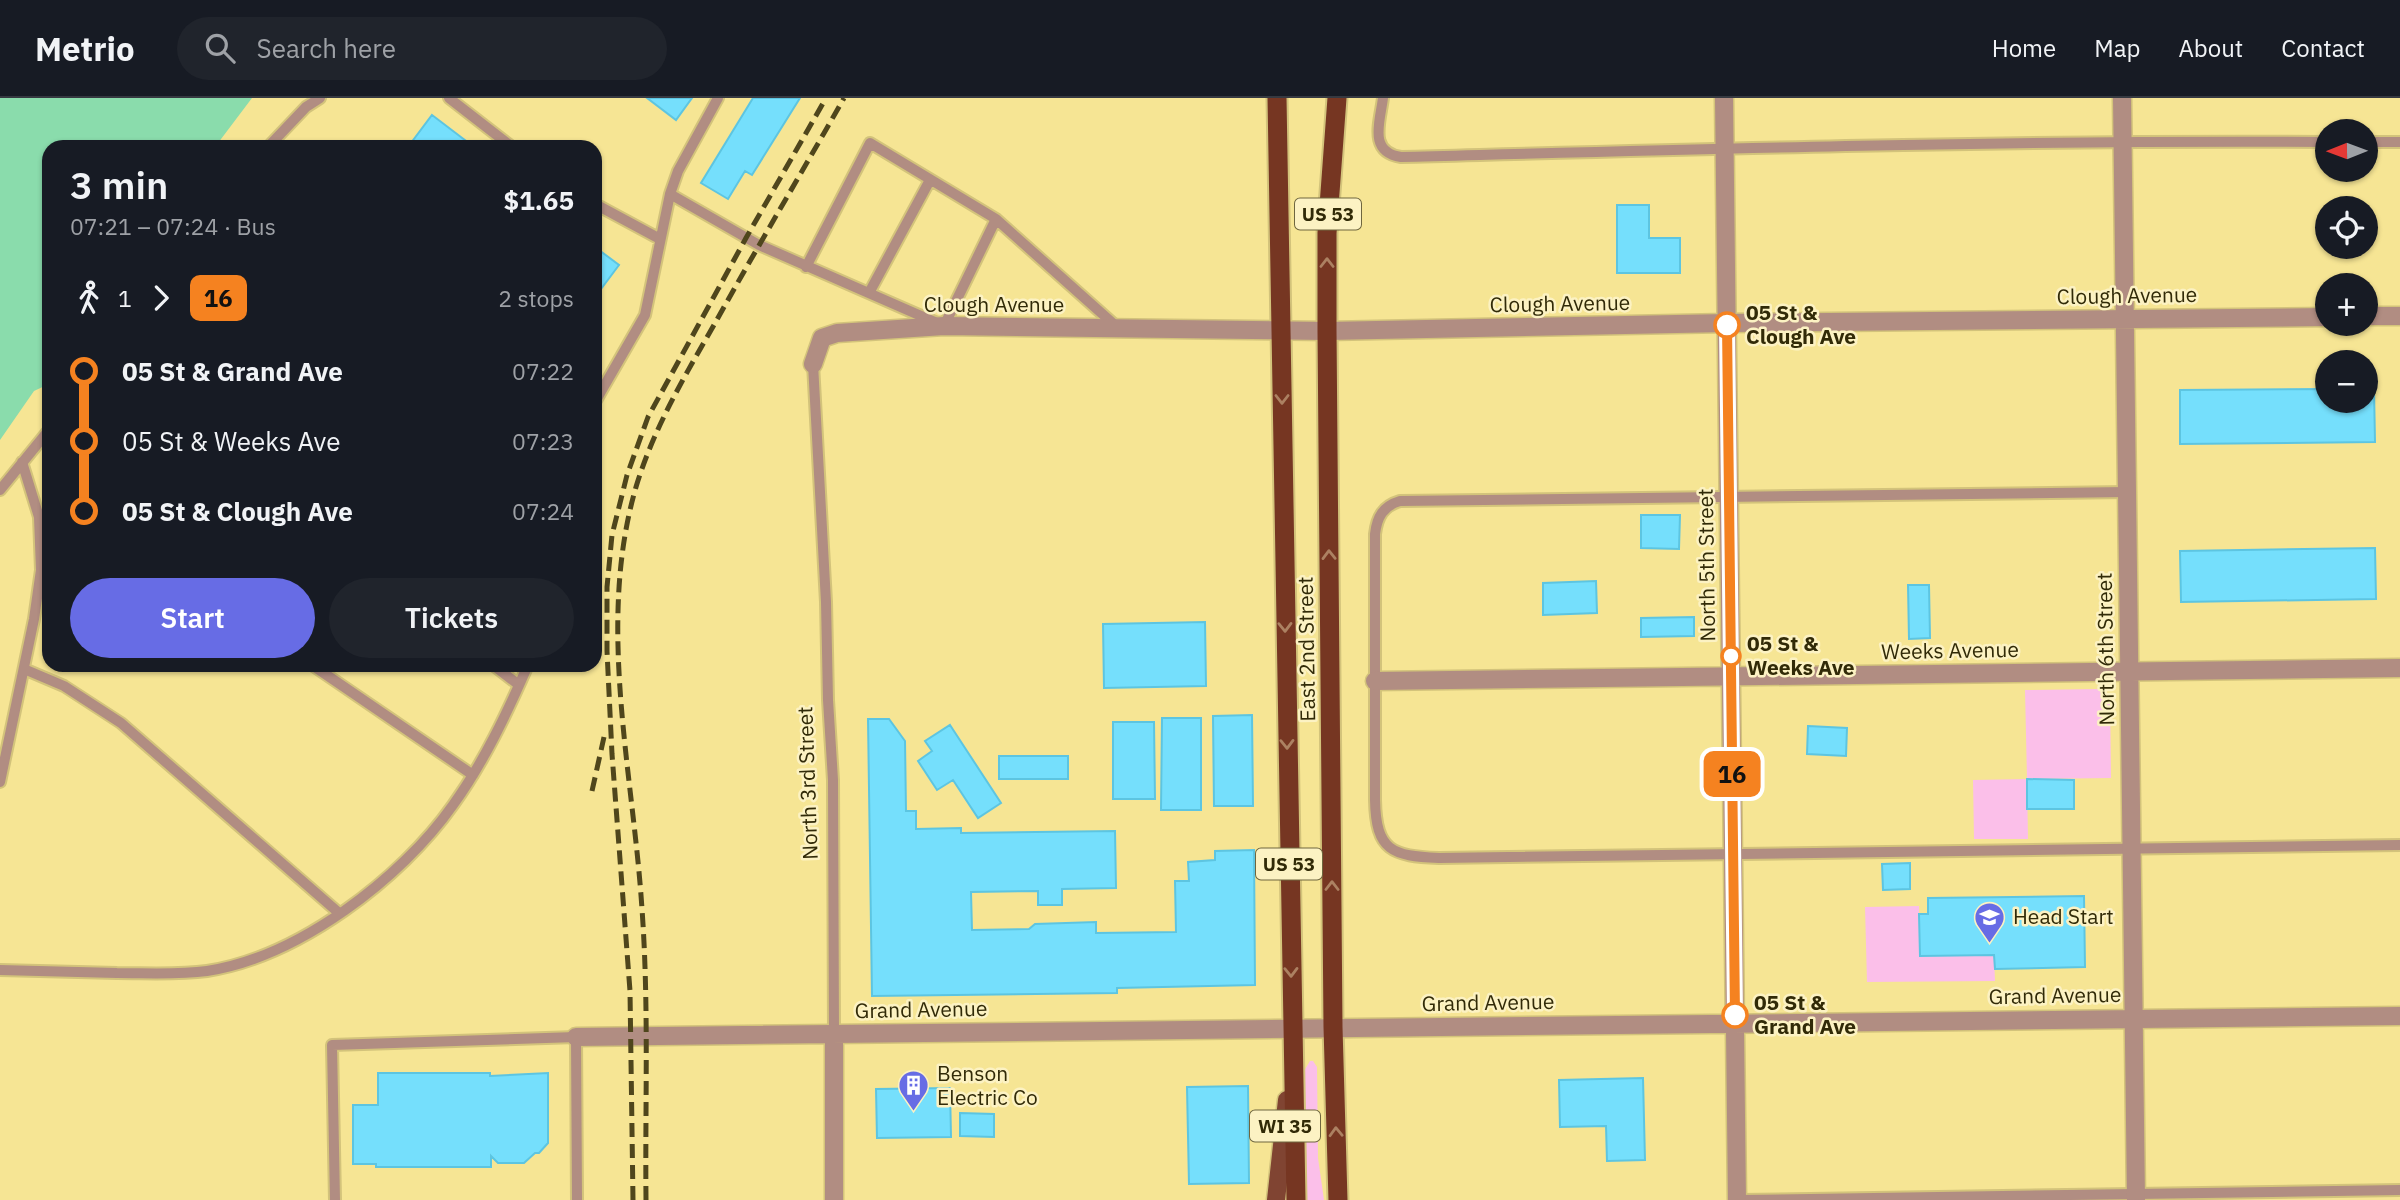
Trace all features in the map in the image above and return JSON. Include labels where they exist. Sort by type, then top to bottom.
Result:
[{"type":"highway","name":"East 2nd Street","points":[[1277,98],[1296,1200]]},
{"type":"highway","name":"East 2nd Street","points":[[1337,98],[1327,233],[1327,331],[1333,1027],[1338,1200]]},
{"type":"main road","name":"WI 35","points":[[1276,1200],[1293,1051]]},
{"type":"street","name":"North 5th Street","points":[[1724,98],[1738,1200]]},
{"type":"street","name":"North 6th Street","points":[[2122,98],[2136,1197]]},
{"type":"street","points":[[2378,316],[2400,316]]},
{"type":"street","name":"Clough Avenue","points":[[813,364],[822,338],[837,333],[944,326],[1327,331],[1727,323],[2315,317]]},
{"type":"street","name":"Weeks Avenue","points":[[1374,681],[2400,668]]},
{"type":"street","name":"Grand Avenue","points":[[576,1037],[2400,1016]]},
{"type":"street","name":"North 3rd Street","points":[[834,1034],[834,1200]]},
{"type":"lane","points":[[275,140],[306,107],[320,98]]},
{"type":"lane","points":[[450,98],[503,140]]},
{"type":"lane","points":[[602,389],[645,315],[670,194],[678,171],[718,98]]},
{"type":"lane","points":[[1383,98],[1378,135],[1380,146],[1391,156],[1401,157],[1725,147],[2123,141],[2315,142]]},
{"type":"lane","points":[[2378,142],[2400,142]]},
{"type":"lane","points":[[806,267],[870,143],[996,219],[1118,328]]},
{"type":"lane","points":[[869,293],[930,180]]},
{"type":"lane","points":[[670,194],[759,245],[944,326],[996,219]]},
{"type":"lane","points":[[602,208],[660,239]]},
{"type":"lane","name":"North 3rd Street","points":[[813,364],[833,780],[834,1034]]},
{"type":"lane","points":[[0,490],[42,438]]},
{"type":"lane","points":[[22,462],[42,514]]},
{"type":"lane","points":[[2127,492],[1400,501],[1389,504],[1377,519],[1375,534],[1376,818],[1382,841],[1402,854],[1440,858],[2400,845]]},
{"type":"lane","points":[[0,782],[38,597],[42,544]]},
{"type":"lane","points":[[24,669],[64,686],[121,723],[339,913]]},
{"type":"lane","points":[[322,672],[473,775]]},
{"type":"lane","points":[[502,672],[519,685]]},
{"type":"lane","points":[[0,970],[169,974],[206,971],[261,956],[323,926],[371,891],[405,859],[452,807],[488,751],[525,672]]},
{"type":"lane","points":[[335,1200],[332,1045],[576,1037],[577,1200]]},
{"type":"lane","points":[[1738,1200],[2136,1197],[2400,1190]]},
{"type":"shaded area","points":[[0,98],[252,98],[220,140],[42,140],[42,387],[34,391],[0,440]]},
{"type":"shaded area","points":[[2099,689],[2110,694],[2111,778],[2027,779],[2025,690]]},
{"type":"shaded area","points":[[2027,779],[2028,839],[1974,839],[1973,780]]},
{"type":"shaded area","points":[[1919,906],[1920,956],[1994,955],[1995,981],[1867,982],[1865,907]]},
{"type":"shaded area","points":[[1310,1061],[1317,1067],[1318,1158],[1324,1200],[1306,1200],[1304,1071]]},
{"type":"building","points":[[647,98],[692,98],[676,120]]},
{"type":"building","points":[[753,98],[800,98],[752,175],[745,171],[728,199],[701,183]]},
{"type":"building","points":[[432,115],[465,140],[413,140]]},
{"type":"building","points":[[1617,205],[1649,205],[1649,238],[1680,238],[1680,273],[1617,273]]},
{"type":"building","points":[[602,252],[619,265],[602,288]]},
{"type":"building","points":[[2315,389],[2315,413],[2374,413],[2375,442],[2180,444],[2180,390]]},
{"type":"building","points":[[1641,515],[1680,515],[1679,549],[1641,548]]},
{"type":"building","points":[[2375,548],[2376,599],[2181,602],[2180,551]]},
{"type":"building","points":[[1596,581],[1597,613],[1543,615],[1543,583]]},
{"type":"building","points":[[1908,585],[1929,585],[1930,638],[1909,639]]},
{"type":"building","points":[[1694,617],[1694,636],[1641,637],[1641,618]]},
{"type":"building","points":[[1205,622],[1206,686],[1104,688],[1103,624]]},
{"type":"building","points":[[1252,715],[1253,806],[1214,806],[1213,716]]},
{"type":"building","points":[[1162,718],[1201,718],[1201,810],[1161,810]]},
{"type":"building","points":[[868,719],[889,719],[905,741],[906,811],[916,811],[916,829],[961,828],[961,833],[1115,831],[1116,888],[1062,889],[1062,905],[1038,905],[1038,891],[971,892],[972,930],[1029,929],[1035,924],[1096,922],[1096,933],[1176,932],[1175,881],[1189,881],[1188,862],[1215,860],[1215,851],[1254,850],[1255,985],[1117,988],[1117,993],[872,996]]},
{"type":"building","points":[[1113,722],[1154,722],[1155,799],[1113,799]]},
{"type":"building","points":[[950,725],[1001,803],[978,818],[953,780],[937,790],[918,761],[932,751],[925,741]]},
{"type":"building","points":[[1808,726],[1847,728],[1846,756],[1807,754]]},
{"type":"building","points":[[999,756],[1068,756],[1068,779],[999,779]]},
{"type":"building","points":[[2027,779],[2074,780],[2074,809],[2027,809]]},
{"type":"building","points":[[1910,863],[1910,889],[1883,890],[1882,864]]},
{"type":"building","name":"Head Start","points":[[2084,896],[2085,967],[1995,969],[1994,955],[1920,956],[1919,914],[1928,914],[1928,898]]},
{"type":"building","points":[[378,1073],[490,1073],[490,1076],[548,1073],[548,1143],[524,1163],[498,1163],[491,1156],[491,1167],[376,1167],[376,1164],[353,1164],[353,1105],[378,1105]]},
{"type":"building","points":[[1643,1078],[1645,1160],[1607,1161],[1606,1126],[1560,1127],[1559,1080]]},
{"type":"building","points":[[1248,1086],[1249,1183],[1189,1184],[1187,1087]]},
{"type":"building","name":"Benson Electric Co","points":[[950,1088],[951,1137],[877,1138],[876,1089]]},
{"type":"building","points":[[960,1113],[994,1114],[994,1137],[960,1136]]},
{"type":"railway","points":[[633,1200],[630,991],[607,651],[607,587],[612,535],[627,475],[648,417],[826,98]]},
{"type":"railway","points":[[646,1200],[644,945],[618,644],[624,539],[643,466],[670,404],[844,98]]},
{"type":"railway","points":[[592,791],[604,737]]},
{"type":"bus line","name":"16","points":[[1727,325],[1735,1015]]},
{"type":"place","name":"05 St & Clough Ave","points":[[1727,325]]},
{"type":"place","name":"05 St & Weeks Ave","points":[[1731,656]]},
{"type":"place","name":"Head Start","points":[[1990,944]]},
{"type":"place","name":"05 St & Grand Ave","points":[[1735,1015]]},
{"type":"place","name":"Benson Electric Co","points":[[914,1113]]}]
